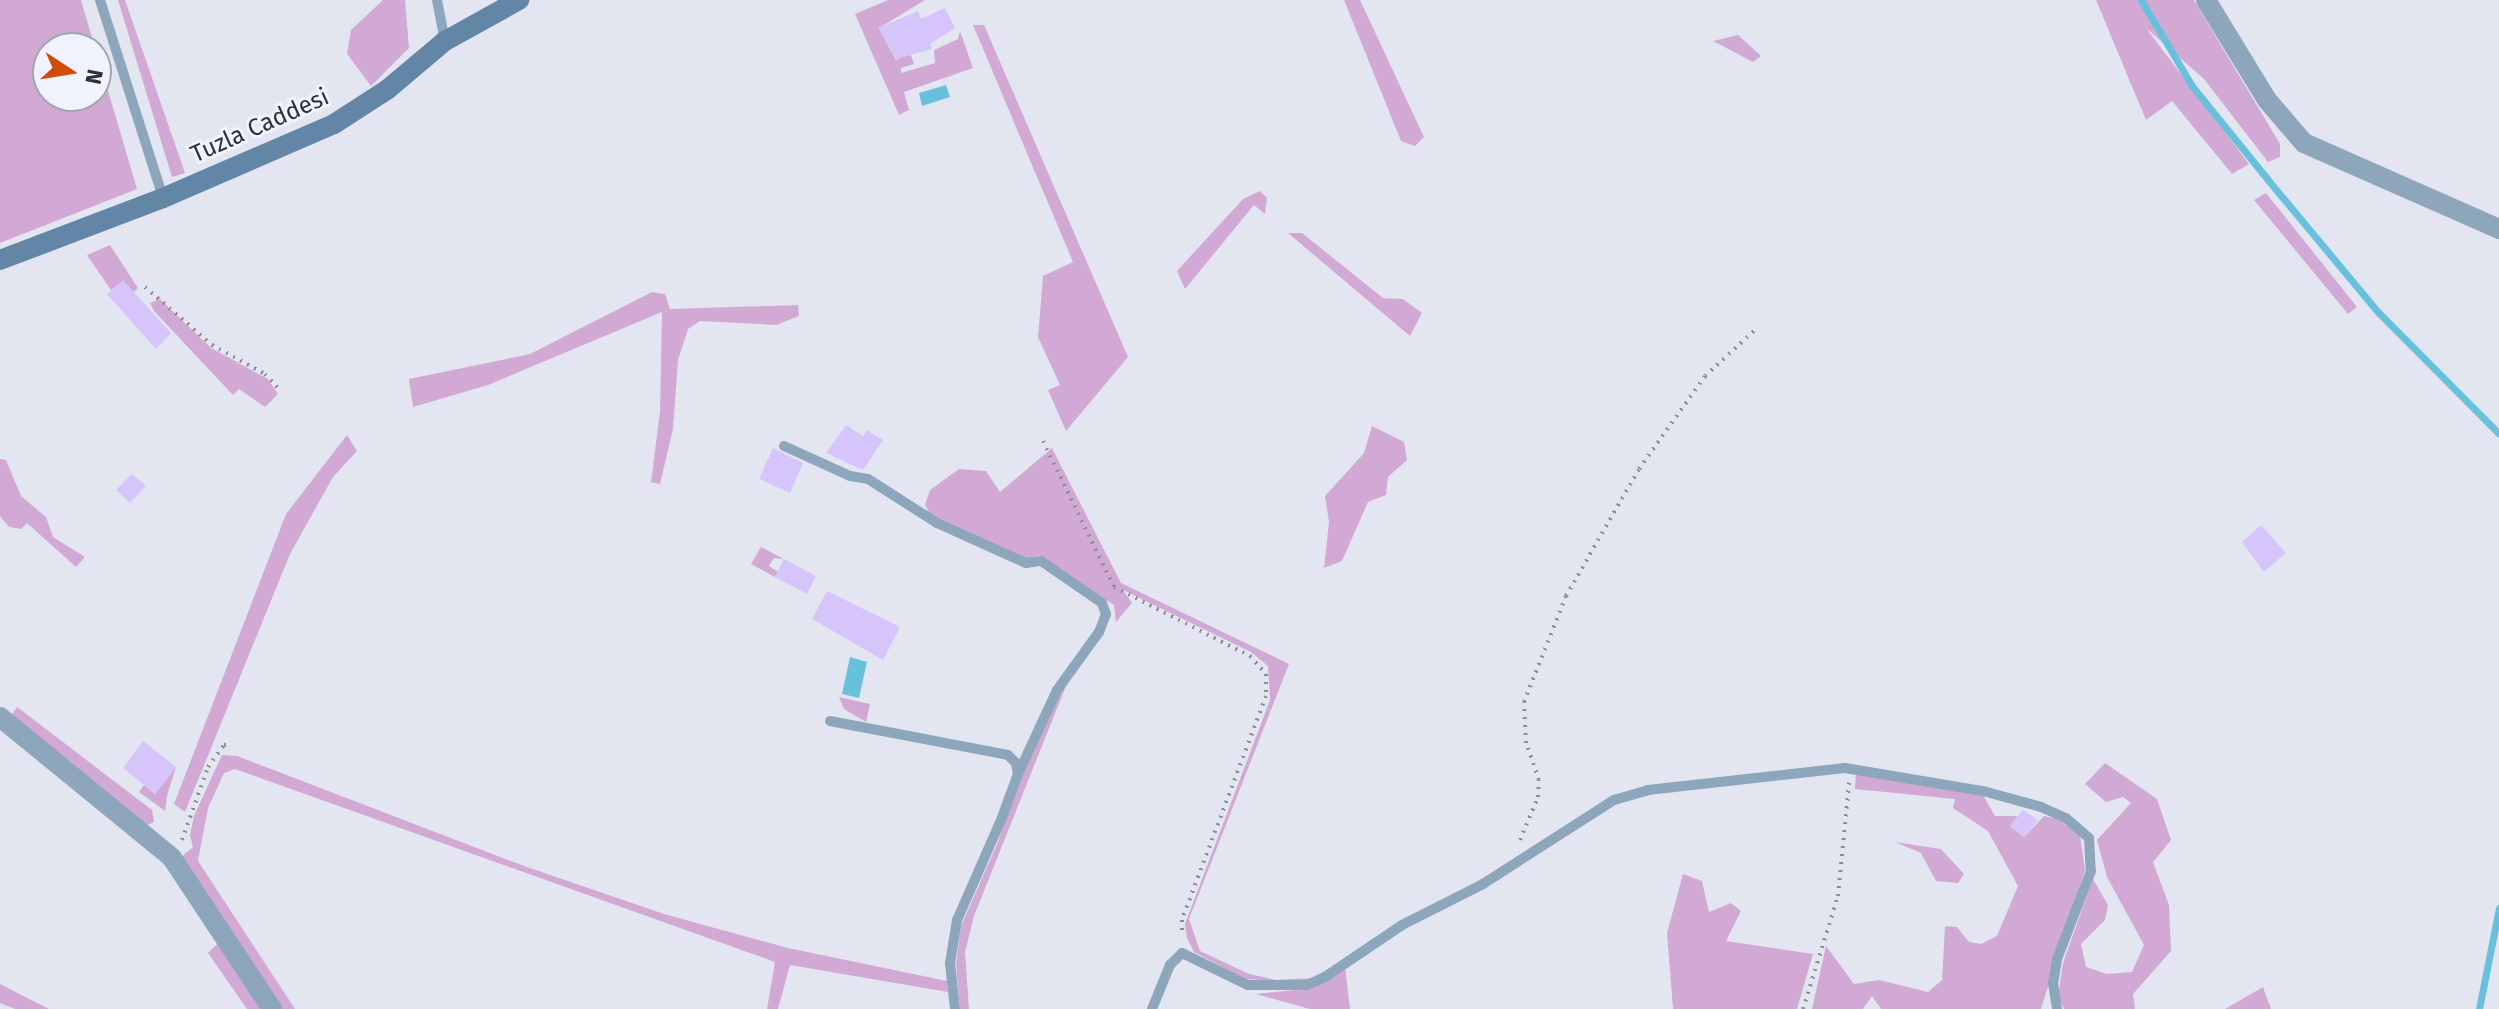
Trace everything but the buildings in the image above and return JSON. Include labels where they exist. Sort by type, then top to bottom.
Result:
[{"type":"main road","name":"Tuzla Caddesi","points":[[0,260],[163,198],[334,124],[388,89],[445,41],[519,0]]},
{"type":"street","points":[[2206,0],[2267,100],[2304,143],[2499,229]]},
{"type":"street","points":[[0,717],[161,847],[272,1009]]},
{"type":"lane","points":[[100,0],[163,198]]},
{"type":"lane","points":[[437,0],[445,41]]},
{"type":"lane","points":[[784,446],[850,476],[868,479],[963,535],[1026,563],[1041,561],[1102,603],[1106,614],[1099,632],[1057,690],[957,920],[950,963],[955,1009]]},
{"type":"lane","points":[[830,721],[1008,755],[1018,774]]},
{"type":"lane","points":[[1152,1009],[1170,965],[1182,953],[1248,985],[1307,985],[1506,868],[1614,800],[1648,790],[1851,769],[1983,791],[2041,807],[2066,818],[2089,838],[2091,871],[2057,959],[2053,983],[2057,1009]]},
{"type":"path","points":[[145,287],[212,345],[265,374],[278,388]]},
{"type":"path","points":[[1506,868],[1538,797],[1539,780],[1522,720],[1524,702],[1566,596],[1597,537],[1656,445],[1705,376],[1754,331]]},
{"type":"path","points":[[1043,441],[1114,587],[1250,656],[1266,674],[1266,696],[1255,730],[1182,920],[1182,953]]},
{"type":"path","points":[[161,847],[181,844],[208,767],[224,745],[232,744]]},
{"type":"path","points":[[1803,1009],[1838,896],[1851,769]]},
{"type":"shaded area","points":[[0,0],[81,0],[90,32],[32,32],[32,112],[112,112],[112,104],[137,189],[0,243]]},
{"type":"shaded area","points":[[118,0],[125,0],[185,173],[172,177]]},
{"type":"shaded area","points":[[383,0],[405,0],[409,48],[371,86],[347,54],[351,30]]},
{"type":"shaded area","points":[[888,0],[925,0],[879,28],[896,60],[910,53],[914,64],[901,68],[901,73],[935,63],[934,50],[958,39],[960,31],[973,68],[904,92],[909,110],[899,115],[855,14]]},
{"type":"shaded area","points":[[1344,0],[1360,0],[1424,137],[1415,146],[1401,141]]},
{"type":"shaded area","points":[[2096,0],[2194,0],[2280,144],[2280,157],[2268,162],[2204,79],[2146,28],[2249,164],[2232,174],[2172,101],[2146,120]]},
{"type":"shaded area","points":[[973,25],[984,25],[1128,357],[1066,431],[1048,390],[1060,385],[1038,337],[1043,276],[1073,262]]},
{"type":"shaded area","points":[[1738,35],[1761,56],[1753,62],[1713,41]]},
{"type":"shaded area","points":[[1260,191],[1267,198],[1265,214],[1254,205],[1185,289],[1177,271],[1243,199]]},
{"type":"shaded area","points":[[2266,193],[2357,307],[2348,314],[2254,200]]},
{"type":"shaded area","points":[[1288,233],[1302,233],[1383,298],[1403,299],[1422,313],[1410,336]]},
{"type":"shaded area","points":[[110,245],[138,288],[133,293],[123,281],[111,290],[87,255]]},
{"type":"shaded area","points":[[652,292],[665,294],[670,309],[798,305],[799,316],[776,325],[700,321],[688,329],[678,360],[673,429],[660,484],[651,482],[660,412],[662,312],[488,385],[413,407],[409,379],[530,354]]},
{"type":"shaded area","points":[[160,299],[211,348],[268,379],[278,394],[265,407],[239,389],[233,395],[154,311],[150,303]]},
{"type":"shaded area","points":[[1372,426],[1404,442],[1407,460],[1388,477],[1386,495],[1368,502],[1342,561],[1324,568],[1329,522],[1325,496],[1364,453]]},
{"type":"shaded area","points":[[347,435],[357,451],[333,477],[290,554],[185,812],[174,804],[286,514]]},
{"type":"shaded area","points":[[1052,448],[1121,583],[1289,664],[1189,919],[1200,951],[1249,974],[1276,980],[1312,978],[1301,983],[1245,979],[1194,952],[1185,924],[1270,700],[1268,666],[1251,652],[1123,590],[1132,603],[1116,622],[1114,605],[1039,555],[1027,560],[932,518],[925,505],[930,490],[959,469],[986,471],[1000,492]]},
{"type":"shaded area","points":[[0,459],[6,460],[21,496],[46,517],[53,537],[85,557],[76,567],[27,523],[21,529],[9,527],[0,516]]},
{"type":"shaded area","points":[[761,547],[784,559],[774,558],[769,566],[778,572],[775,577],[751,564]]},
{"type":"shaded area","points":[[1068,681],[974,916],[965,952],[969,1009],[960,1009],[956,964],[961,926],[998,842],[1033,739]]},
{"type":"shaded area","points":[[839,697],[870,704],[866,722],[844,709]]},
{"type":"shaded area","points":[[17,707],[152,810],[154,822],[146,826],[10,717]]},
{"type":"shaded area","points":[[222,755],[237,756],[524,866],[664,914],[788,948],[947,981],[948,992],[790,965],[778,1009],[767,1009],[775,962],[235,769],[224,773],[208,808],[198,861],[295,1009],[282,1009],[181,857],[193,847],[190,835],[194,816]]},
{"type":"shaded area","points":[[2105,763],[2157,799],[2171,840],[2153,862],[2169,905],[2171,951],[2133,994],[2135,1009],[2064,1009],[2058,996],[2063,963],[2093,879],[2108,905],[2105,920],[2081,944],[2086,967],[2107,974],[2132,972],[2144,945],[2107,877],[2097,840],[2131,803],[2123,797],[2106,802],[2085,784]]},
{"type":"shaded area","points":[[176,767],[165,811],[139,792],[144,785],[155,794]]},
{"type":"shaded area","points":[[1856,772],[1983,795],[1995,816],[2018,816],[2010,826],[2024,837],[2044,816],[2058,819],[2080,835],[2085,870],[2041,1009],[1881,1009],[1872,996],[1863,1009],[1812,1009],[1826,946],[1854,984],[1879,980],[1928,992],[1942,980],[1945,926],[1957,927],[1969,942],[1981,944],[1997,936],[2018,886],[1988,831],[1953,808],[1955,799],[1855,789]]},
{"type":"shaded area","points":[[1895,842],[1941,849],[1964,874],[1958,883],[1936,881],[1921,853]]},
{"type":"shaded area","points":[[1683,874],[1702,881],[1709,912],[1731,903],[1741,911],[1726,941],[1813,954],[1797,1009],[1673,1009],[1667,933]]},
{"type":"shaded area","points":[[219,942],[264,1009],[247,1009],[208,953]]},
{"type":"shaded area","points":[[1345,967],[1350,1009],[1310,1009],[1256,994],[1305,989]]},
{"type":"shaded area","points":[[0,984],[49,1009],[15,1009],[0,1003]]},
{"type":"shaded area","points":[[2263,987],[2271,1009],[2225,1009]]},
{"type":"water","points":[[946,85],[950,97],[922,106],[919,93]]},
{"type":"water","points":[[850,657],[867,662],[859,698],[842,694]]},
{"type":"waterway","points":[[2141,0],[2192,86],[2268,180],[2379,313],[2499,434]]},
{"type":"waterway","points":[[2479,1009],[2499,908]]}]
